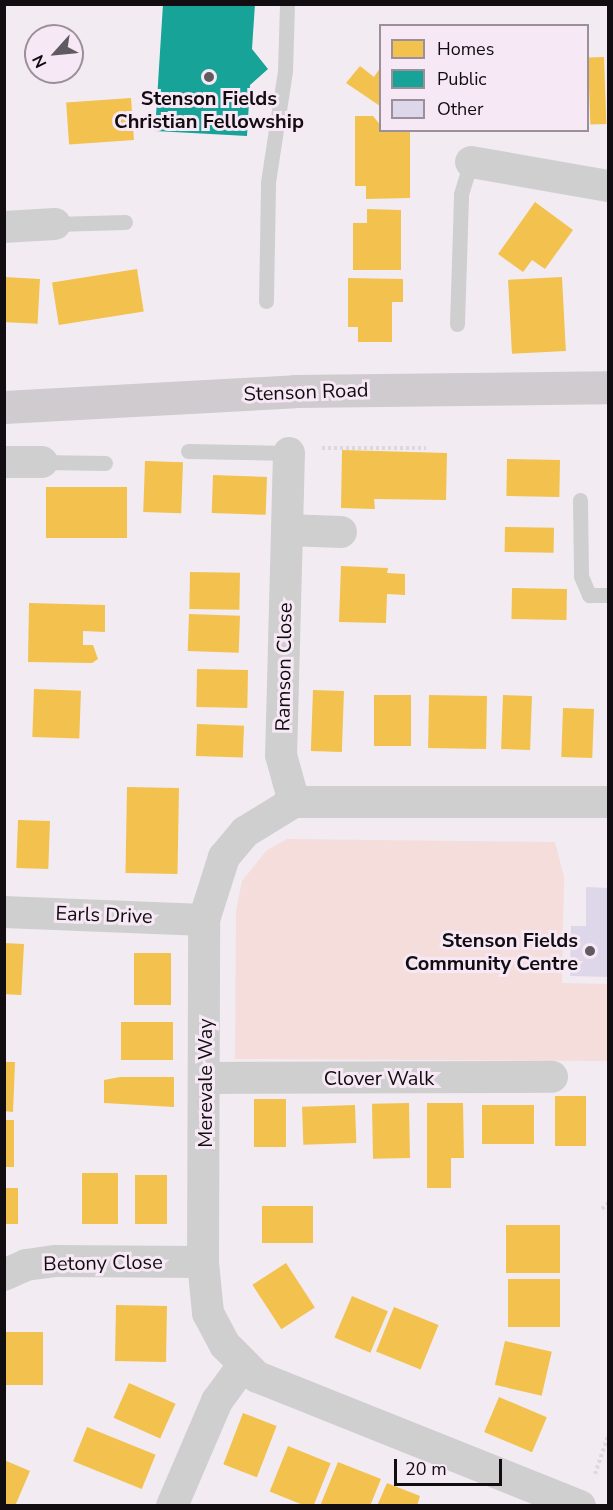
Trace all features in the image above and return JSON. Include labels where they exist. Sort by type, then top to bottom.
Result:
[{"type":"street","points":[[471,162],[609,186]]},
{"type":"street","points":[[4,227],[55,224]]},
{"type":"street","name":"Stenson Road","points":[[4,407],[295,391],[609,387]]},
{"type":"street","name":"Ramson Close","points":[[289,453],[281,755],[294,802]]},
{"type":"street","points":[[4,462],[42,462]]},
{"type":"street","points":[[287,530],[341,532]]},
{"type":"street","points":[[294,802],[609,802]]},
{"type":"street","name":"Merevale Way","points":[[242,1367],[208,1313],[203,1262],[206,1078],[204,920],[224,857],[245,832],[294,802]]},
{"type":"street","name":"Earls Drive","points":[[4,912],[204,920]]},
{"type":"street","name":"Clover Walk","points":[[206,1078],[552,1077]]},
{"type":"street","name":"Betony Close","points":[[4,1275],[56,1261],[203,1262]]},
{"type":"street","points":[[172,1506],[218,1401],[242,1367],[570,1498]]},
{"type":"lane","points":[[266,301],[268,182],[285,71],[287,4]]},
{"type":"lane","points":[[457,324],[460,194],[471,162]]},
{"type":"lane","points":[[55,224],[125,222]]},
{"type":"lane","points":[[188,451],[289,453]]},
{"type":"lane","points":[[42,462],[105,463]]},
{"type":"lane","points":[[579,500],[581,576],[589,595],[609,595]]},
{"type":"path","points":[[289,453],[305,448],[426,448]]},
{"type":"path","points":[[602,1209],[609,1203]]},
{"type":"path","points":[[570,1498],[609,1436]]},
{"type":"shaded area","points":[[287,839],[555,842],[564,877],[562,983],[608,984],[608,1061],[235,1059],[236,911],[242,881],[267,850]]},
{"type":"building: Homes","points":[[604,57],[606,124],[590,125],[589,58]]},
{"type":"building: Homes","points":[[360,66],[374,77],[379,70],[379,105],[346,83]]},
{"type":"building: Homes","points":[[131,98],[134,140],[69,144],[66,103]]},
{"type":"building: Homes","points":[[355,116],[373,116],[379,123],[379,132],[410,132],[410,198],[366,199],[366,186],[355,186]]},
{"type":"building: Homes","points":[[535,202],[573,230],[545,269],[532,260],[523,272],[498,254]]},
{"type":"building: Homes","points":[[367,209],[401,210],[401,270],[353,270],[353,223],[367,223]]},
{"type":"building: Homes","points":[[137,269],[144,311],[59,325],[52,282]]},
{"type":"building: Homes","points":[[4,277],[40,279],[38,324],[4,322]]},
{"type":"building: Homes","points":[[562,277],[566,351],[512,354],[508,280]]},
{"type":"building: Homes","points":[[348,278],[403,279],[403,302],[392,302],[392,342],[358,342],[358,327],[348,327]]},
{"type":"building: Homes","points":[[342,450],[447,453],[446,500],[374,499],[375,509],[341,508]]},
{"type":"building: Homes","points":[[507,459],[560,460],[559,497],[506,496]]},
{"type":"building: Homes","points":[[145,461],[183,462],[181,513],[143,512]]},
{"type":"building: Homes","points":[[213,475],[267,477],[266,515],[212,513]]},
{"type":"building: Homes","points":[[46,487],[127,487],[127,538],[46,538]]},
{"type":"building: Homes","points":[[505,527],[554,528],[554,553],[505,552]]},
{"type":"building: Homes","points":[[341,566],[388,568],[387,573],[405,574],[405,595],[387,594],[386,623],[339,622]]},
{"type":"building: Homes","points":[[190,572],[240,573],[239,610],[189,609]]},
{"type":"building: Homes","points":[[512,588],[567,589],[566,620],[511,619]]},
{"type":"building: Homes","points":[[29,603],[105,605],[105,632],[83,631],[83,645],[93,645],[98,659],[92,663],[28,662]]},
{"type":"building: Homes","points":[[189,614],[240,616],[239,653],[188,651]]},
{"type":"building: Homes","points":[[197,669],[248,670],[247,708],[196,707]]},
{"type":"building: Homes","points":[[34,689],[81,691],[79,739],[32,737]]},
{"type":"building: Homes","points":[[313,690],[344,691],[342,752],[311,751]]},
{"type":"building: Homes","points":[[374,695],[411,695],[411,746],[374,746]]},
{"type":"building: Homes","points":[[429,695],[487,696],[486,749],[428,748]]},
{"type":"building: Homes","points":[[503,695],[532,696],[530,750],[501,749]]},
{"type":"building: Homes","points":[[563,708],[594,709],[592,758],[561,757]]},
{"type":"building: Homes","points":[[197,724],[244,726],[243,758],[196,756]]},
{"type":"building: Homes","points":[[127,787],[179,788],[177,874],[125,873]]},
{"type":"building: Homes","points":[[18,820],[50,821],[48,869],[16,868]]},
{"type":"building: Homes","points":[[4,943],[24,944],[21,995],[4,994]]},
{"type":"building: Homes","points":[[134,953],[171,953],[171,1005],[134,1005]]},
{"type":"building: Homes","points":[[121,1022],[173,1022],[173,1060],[121,1060]]},
{"type":"building: Homes","points":[[4,1062],[15,1062],[13,1112],[4,1111]]},
{"type":"building: Homes","points":[[120,1077],[174,1077],[174,1107],[104,1103],[104,1080]]},
{"type":"building: Homes","points":[[555,1096],[586,1096],[586,1146],[555,1146]]},
{"type":"building: Homes","points":[[254,1099],[286,1099],[286,1147],[254,1147]]},
{"type":"building: Homes","points":[[409,1103],[410,1158],[373,1159],[372,1104]]},
{"type":"building: Homes","points":[[427,1103],[463,1103],[464,1158],[451,1158],[451,1188],[427,1188]]},
{"type":"building: Homes","points":[[355,1105],[356,1143],[303,1145],[302,1107]]},
{"type":"building: Homes","points":[[482,1105],[534,1105],[534,1144],[482,1144]]},
{"type":"building: Homes","points":[[4,1120],[14,1120],[14,1167],[4,1167]]},
{"type":"building: Homes","points":[[82,1173],[118,1173],[118,1224],[82,1224]]},
{"type":"building: Homes","points":[[135,1175],[167,1175],[167,1224],[135,1224]]},
{"type":"building: Homes","points":[[4,1188],[18,1188],[18,1224],[4,1224]]},
{"type":"building: Homes","points":[[262,1206],[313,1206],[313,1243],[262,1243]]},
{"type":"building: Homes","points":[[506,1225],[560,1225],[560,1273],[506,1273]]},
{"type":"building: Homes","points":[[286,1263],[315,1307],[281,1329],[252,1285]]},
{"type":"building: Homes","points":[[508,1279],[560,1279],[560,1327],[508,1327]]},
{"type":"building: Homes","points":[[352,1296],[388,1311],[370,1353],[334,1337]]},
{"type":"building: Homes","points":[[116,1305],[167,1306],[166,1362],[115,1361]]},
{"type":"building: Homes","points":[[394,1307],[439,1325],[421,1369],[376,1352]]},
{"type":"building: Homes","points":[[4,1332],[43,1332],[43,1385],[4,1385]]},
{"type":"building: Homes","points":[[505,1341],[552,1352],[542,1396],[495,1385]]},
{"type":"building: Homes","points":[[129,1383],[176,1404],[160,1438],[114,1418]]},
{"type":"building: Homes","points":[[499,1397],[547,1417],[532,1452],[484,1432]]},
{"type":"building: Homes","points":[[243,1413],[277,1426],[257,1477],[223,1464]]},
{"type":"building: Homes","points":[[87,1427],[156,1455],[142,1489],[73,1461]]},
{"type":"building: Homes","points":[[288,1446],[331,1463],[313,1506],[306,1506],[270,1491]]},
{"type":"building: Homes","points":[[4,1460],[30,1471],[15,1506],[4,1506]]},
{"type":"building: Homes","points":[[338,1462],[381,1479],[370,1506],[320,1506]]},
{"type":"building: Homes","points":[[387,1483],[420,1496],[417,1506],[377,1506]]},
{"type":"building: Public","name":"Stenson Fields Christian Fellowship","points":[[163,4],[255,4],[252,49],[268,69],[250,85],[247,136],[155,131]]},
{"type":"building: Other","name":"Stenson Fields Community Centre","points":[[586,887],[608,888],[608,977],[570,976],[571,926],[586,926]]},
{"type":"place","name":"Stenson Fields Christian Fellowship","points":[[209,77]]},
{"type":"place","name":"Stenson Fields Community Centre","points":[[590,951]]}]
